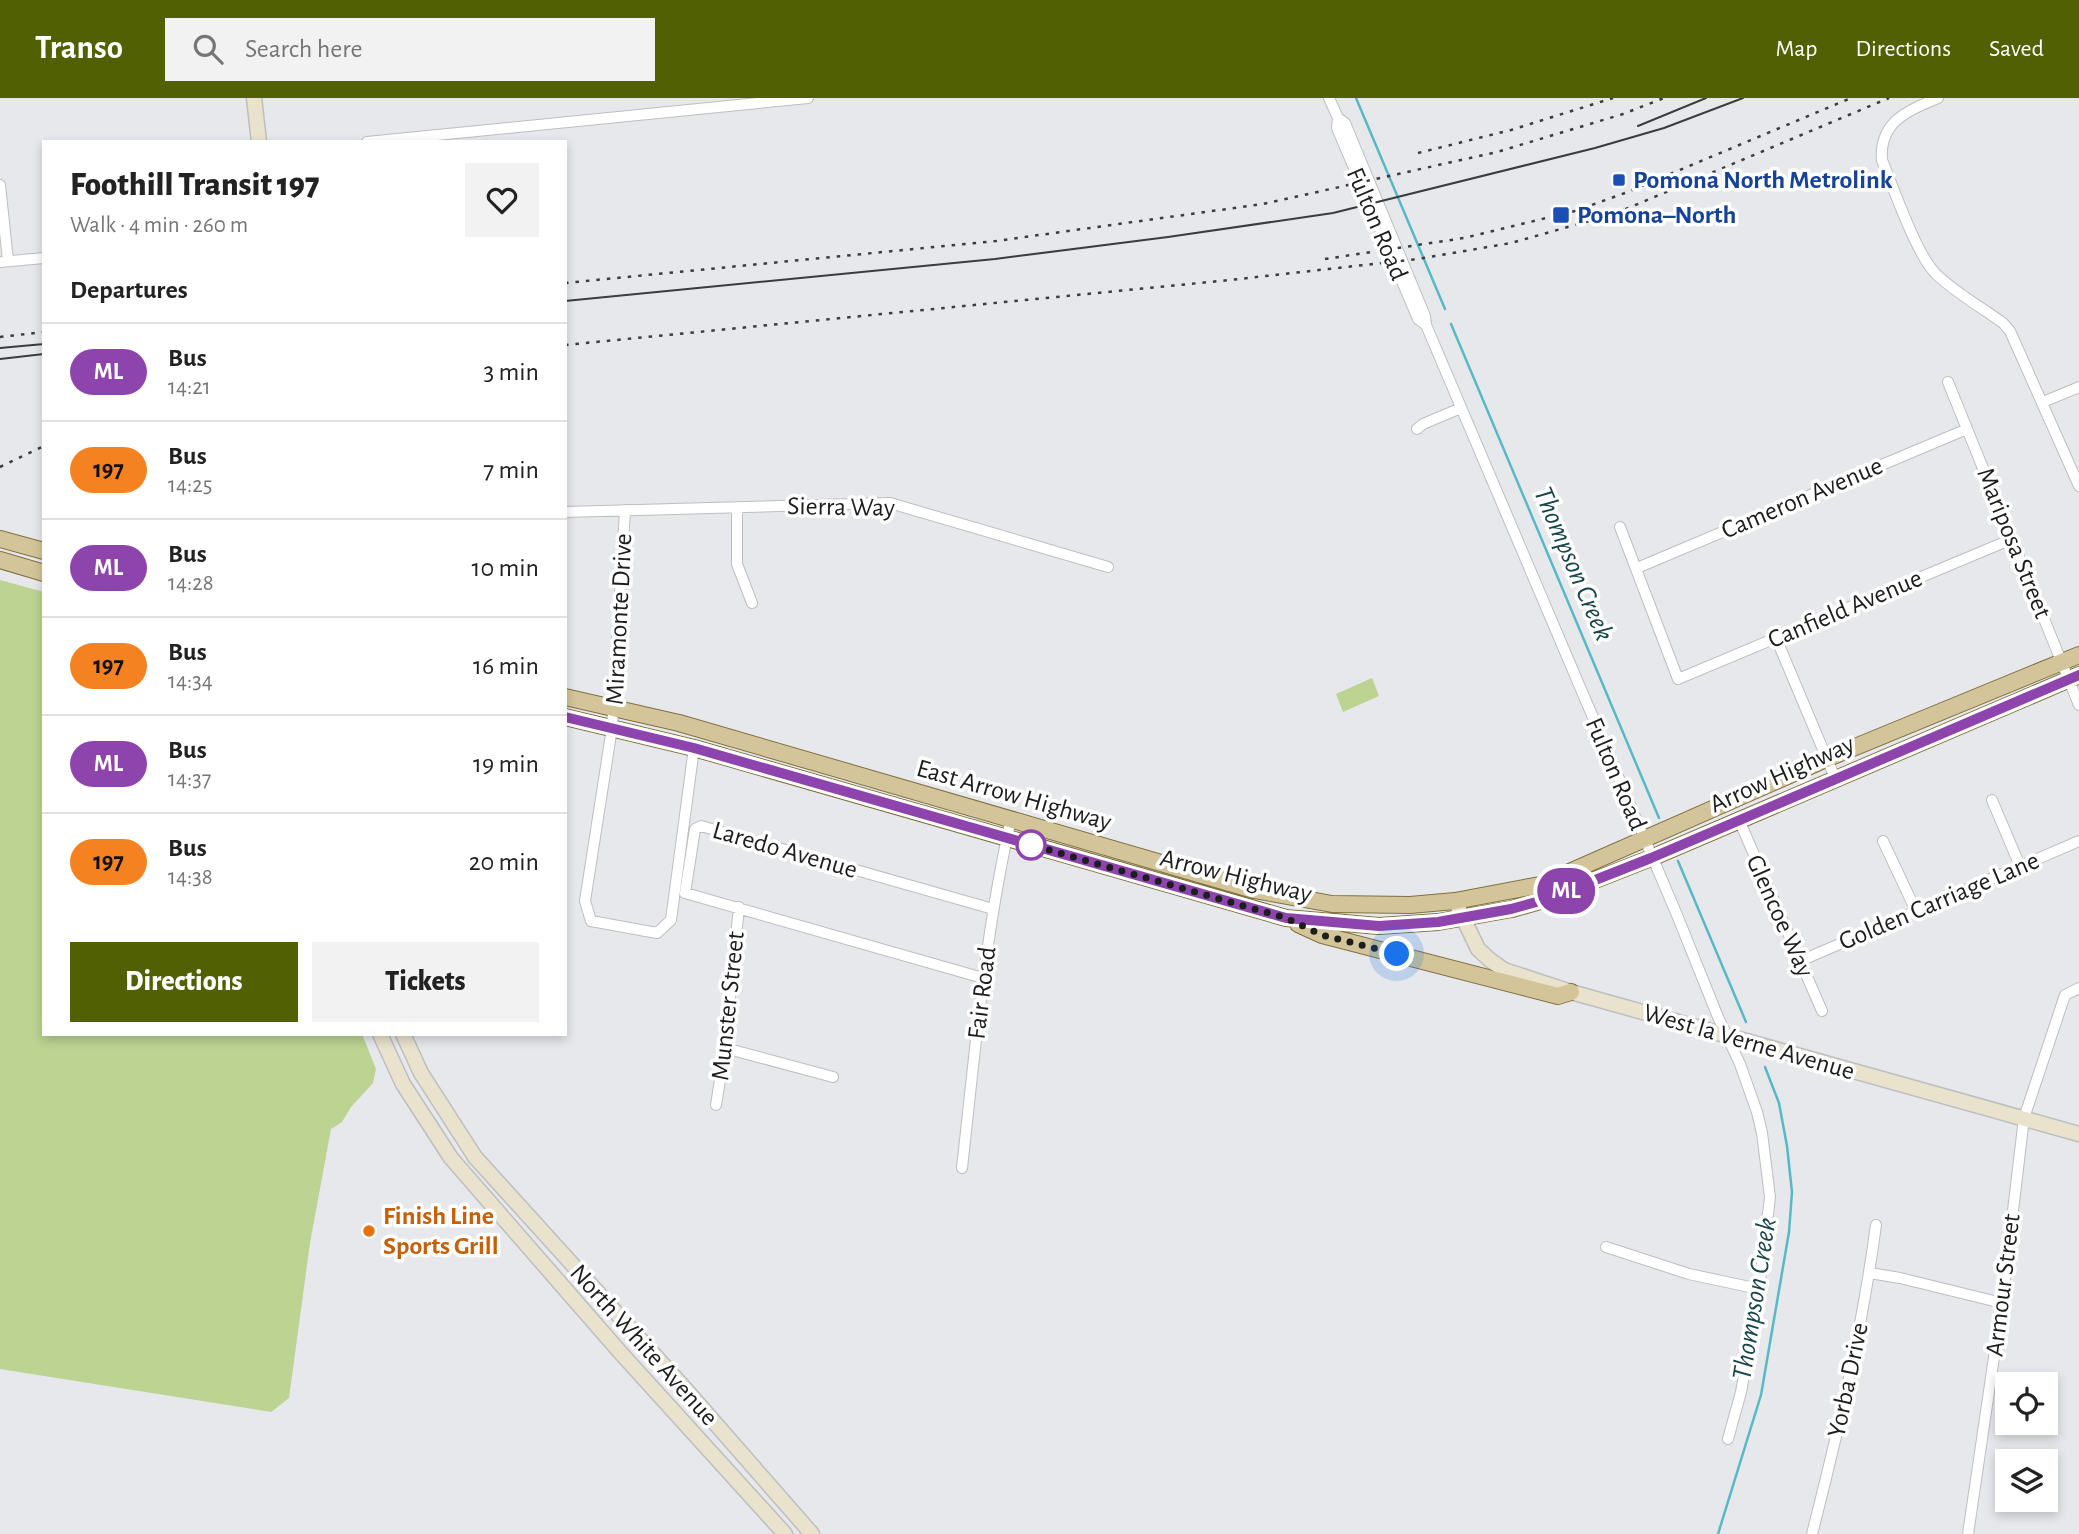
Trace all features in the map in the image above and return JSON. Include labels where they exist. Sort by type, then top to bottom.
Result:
[{"type":"main road","points":[[254,98],[259,140]]},
{"type":"main road","points":[[0,539],[42,550]]},
{"type":"main road","points":[[0,560],[42,572]]},
{"type":"main road","name":"Arrow Highway","points":[[1455,901],[1540,885],[1826,760],[2079,655]]},
{"type":"main road","name":"Arrow Highway","points":[[567,718],[694,748],[1286,918],[1379,926],[1462,918],[1547,899],[1651,858],[2074,677]]},
{"type":"main road","name":"East Arrow Highway","points":[[567,697],[679,723],[1214,879],[1290,898],[1364,906],[1455,901]]},
{"type":"main road","name":"West la Verne Avenue","points":[[1455,901],[1478,949],[1504,970],[1571,992],[2079,1135]]},
{"type":"main road","points":[[1286,918],[1335,939],[1558,996],[1571,992]]},
{"type":"main road","name":"North White Avenue","points":[[381,1036],[403,1084],[451,1158],[619,1351],[785,1534]]},
{"type":"main road","name":"North White Avenue","points":[[404,1036],[421,1073],[475,1157],[687,1391],[812,1534]]},
{"type":"street","points":[[387,140],[808,98]]},
{"type":"street","name":"Fulton Road","points":[[1329,98],[1338,118],[1345,123],[1404,261],[1426,316],[1426,325],[1740,1064],[1757,1112],[1770,1197],[1759,1289],[1741,1392],[1728,1439]]},
{"type":"street","points":[[1938,98],[1904,113],[1885,134],[1881,145],[1882,160],[1924,258],[1936,274],[2003,323],[2015,341],[2079,486]]},
{"type":"street","points":[[0,186],[4,261],[42,258]]},
{"type":"street","name":"Mariposa Street","points":[[1948,382],[2062,661],[2074,677],[2079,705]]},
{"type":"street","points":[[2043,402],[2079,387]]},
{"type":"street","points":[[1417,429],[1461,408]]},
{"type":"street","name":"Cameron Avenue","points":[[1637,568],[1967,429]]},
{"type":"street","name":"Sierra Way","points":[[567,512],[890,503],[1108,567]]},
{"type":"street","points":[[737,507],[737,564],[752,603]]},
{"type":"street","name":"Miramonte Drive","points":[[625,510],[612,729],[585,901],[592,921],[657,933],[671,920],[694,748]]},
{"type":"street","points":[[1619,527],[1637,568]]},
{"type":"street","name":"Canfield Avenue","points":[[1637,568],[1678,679],[2012,539]]},
{"type":"street","points":[[1776,638],[1835,778]]},
{"type":"street","points":[[1992,800],[2020,866]]},
{"type":"street","name":"Fair Road","points":[[962,1168],[983,978],[993,909],[1011,819]]},
{"type":"street","name":"Glencoe Way","points":[[1739,820],[1822,1011]]},
{"type":"street","name":"Laredo Avenue","points":[[983,978],[685,892],[695,830],[701,827],[993,909]]},
{"type":"street","points":[[1883,841],[1916,911]]},
{"type":"street","name":"Golden Carriage Lane","points":[[1800,961],[2079,841]]},
{"type":"street","points":[[1286,918],[1290,898]]},
{"type":"street","name":"Munster Street","points":[[716,1105],[725,1048],[738,907]]},
{"type":"street","name":"Armour Street","points":[[1968,1534],[2024,1118],[2065,995],[2079,988]]},
{"type":"street","points":[[725,1048],[833,1077]]},
{"type":"street","name":"Yorba Drive","points":[[1812,1534],[1840,1423],[1870,1273],[1876,1225]]},
{"type":"street","points":[[1606,1247],[1689,1274],[1759,1289]]},
{"type":"street","points":[[1870,1273],[2001,1303]]},
{"type":"green space","points":[[0,580],[42,591],[42,1036],[363,1036],[376,1069],[373,1083],[351,1107],[342,1122],[331,1129],[310,1243],[289,1398],[271,1412],[0,1369]]},
{"type":"green space","points":[[1372,678],[1379,696],[1343,712],[1336,694]]},
{"type":"waterway","name":"Thompson Creek","points":[[1356,98],[1445,309]]},
{"type":"waterway","name":"Thompson Creek","points":[[1451,324],[1659,818]]},
{"type":"waterway","name":"Thompson Creek","points":[[1678,861],[1746,1022]]},
{"type":"waterway","name":"Thompson Creek","points":[[1718,1534],[1761,1395],[1789,1232],[1792,1192],[1787,1146],[1779,1103],[1765,1067]]},
{"type":"tram line","points":[[1638,126],[1706,98]]},
{"type":"tram line","points":[[567,301],[995,259],[1333,213],[1595,148],[1664,128],[1743,98]]},
{"type":"tram line","points":[[0,348],[42,344]]},
{"type":"tram line","points":[[0,359],[42,354]]},
{"type":"railway","points":[[1418,153],[1511,130],[1613,98]]},
{"type":"railway","points":[[567,283],[996,241],[1263,204],[1497,152],[1623,114],[1664,98]]},
{"type":"railway","points":[[1325,259],[1464,238],[1575,211],[1625,193],[1851,98]]},
{"type":"railway","points":[[567,345],[1230,280],[1418,259],[1511,243],[1614,214],[1889,98]]},
{"type":"railway","points":[[0,337],[42,332]]},
{"type":"railway","points":[[0,467],[42,447]]},
{"type":"bus line","name":"ML","points":[[567,717],[694,748],[1286,918],[1379,926],[1438,922],[1511,909],[1547,899],[1651,858],[2079,675]]},
{"type":"place","name":"Pomona North Metrolink","points":[[1619,180]]},
{"type":"place","name":"Pomona–North","points":[[1561,215]]},
{"type":"place","name":"Finish Line Sports Grill","points":[[369,1231]]},
{"type":"route","points":[[1031,845],[1028,844],[1286,918],[1322,935],[1397,954]]}]
